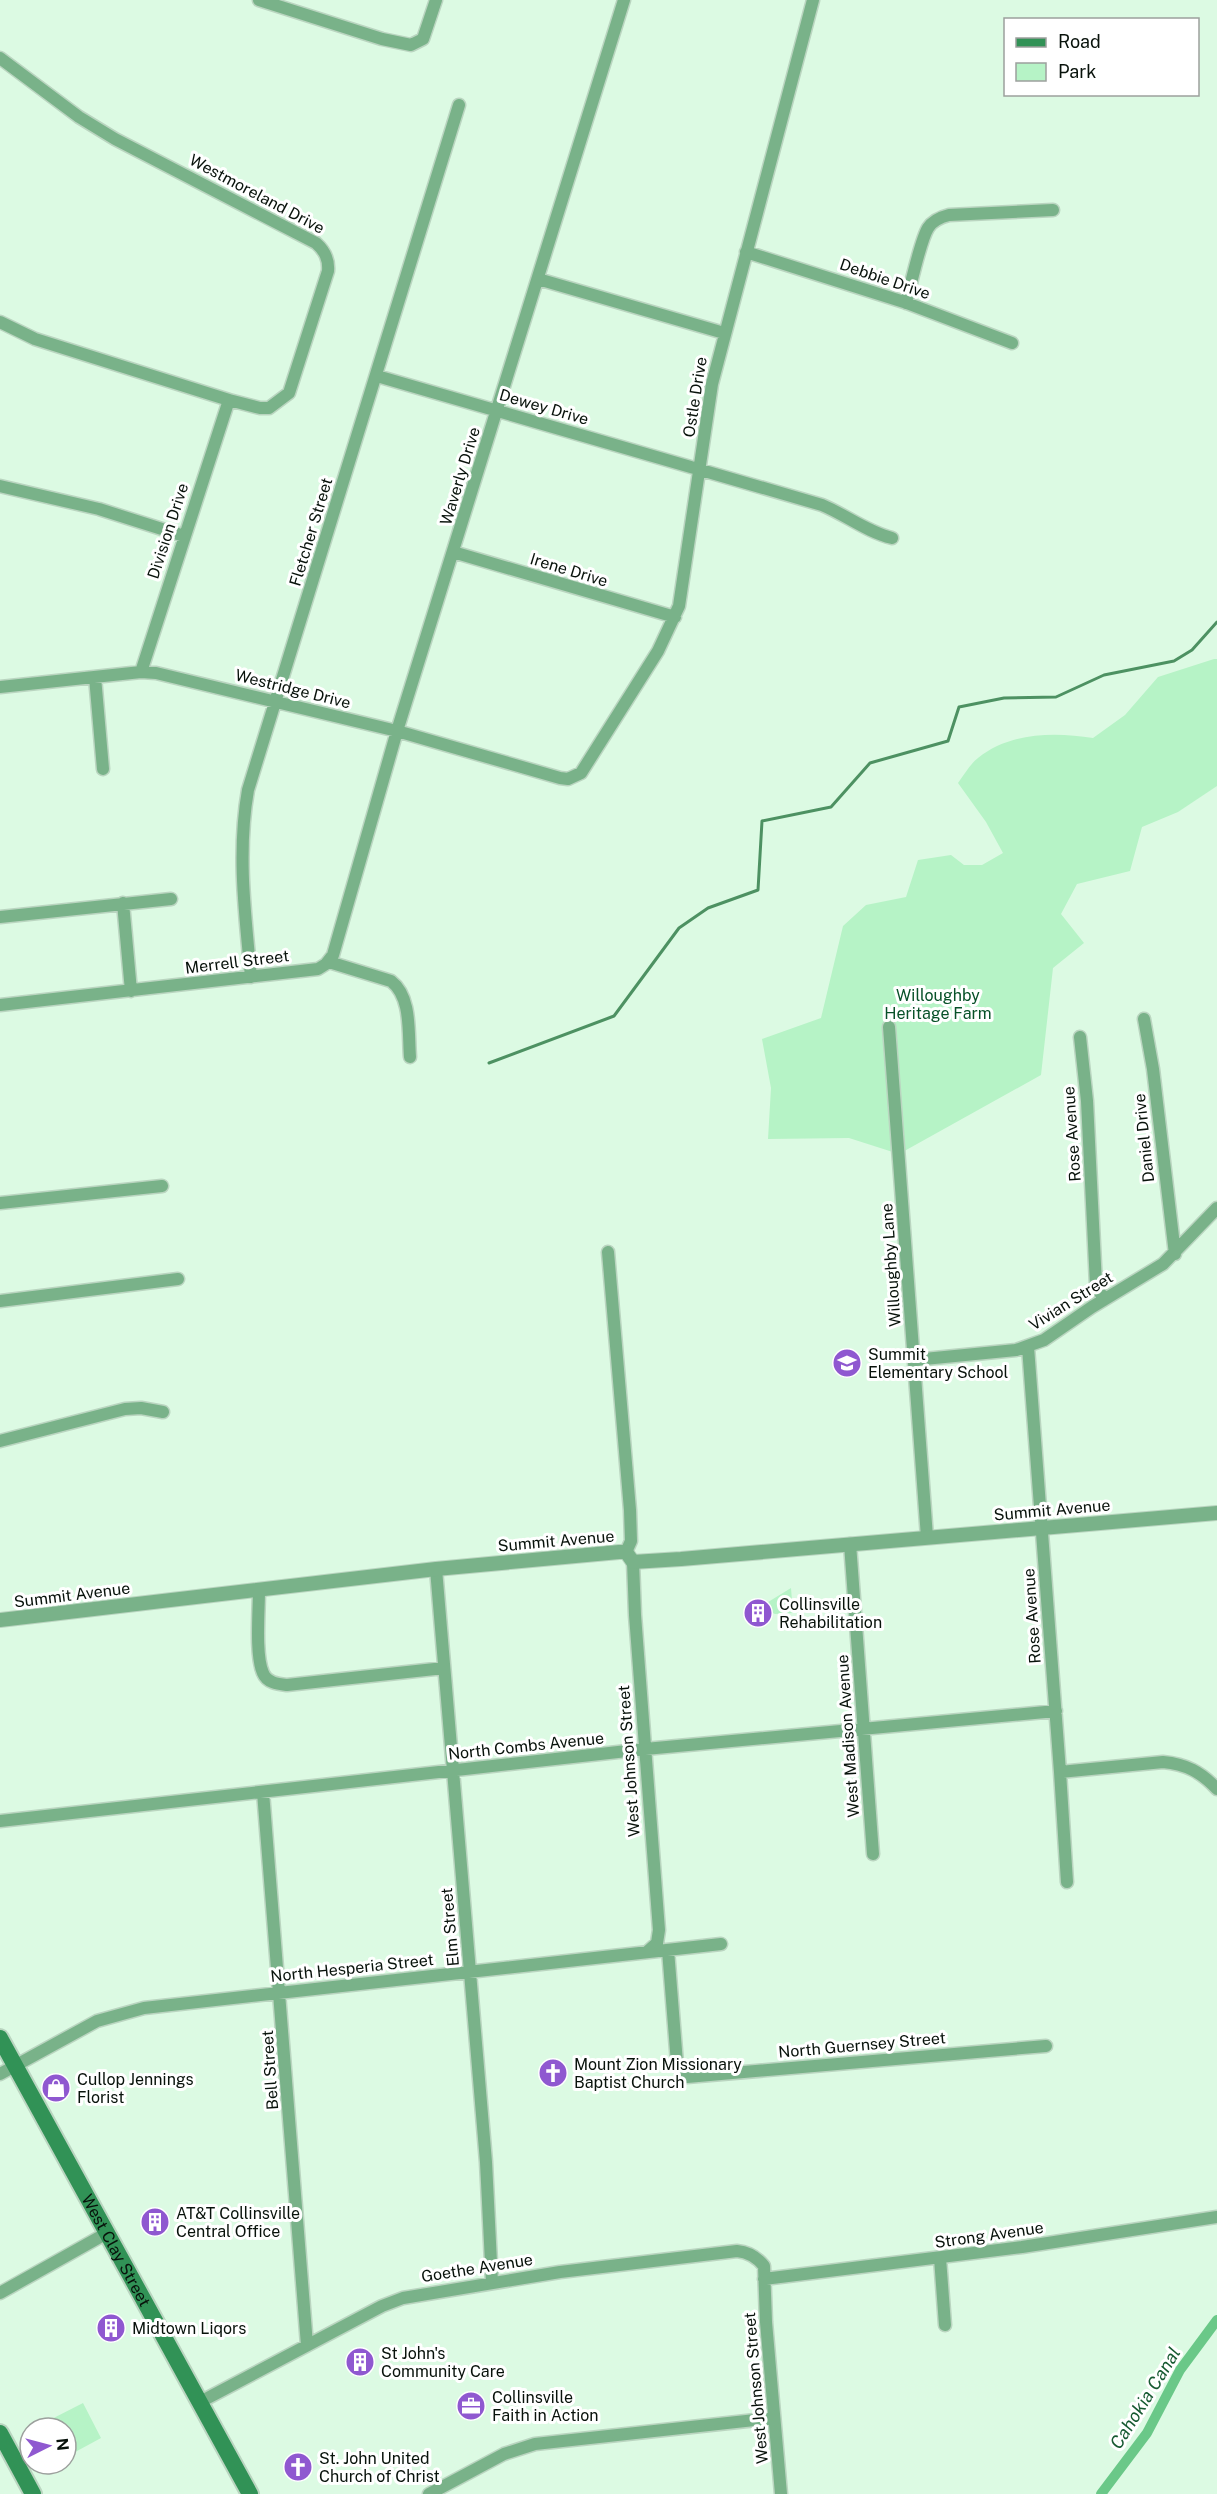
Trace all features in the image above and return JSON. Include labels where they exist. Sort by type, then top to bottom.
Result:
[{"type":"main road","name":"West Clay Street","points":[[0,2038],[250,2494]]},
{"type":"main road","points":[[0,2433],[33,2494]]},
{"type":"street","points":[[259,0],[382,39],[411,45],[423,39],[436,0]]},
{"type":"street","name":"Waverly Drive","points":[[329,962],[333,955],[397,731],[624,0]]},
{"type":"street","name":"Ostle Drive","points":[[573,778],[586,769],[658,651],[675,617],[685,577],[712,384],[813,0]]},
{"type":"street","name":"Westmoreland Drive","points":[[0,58],[79,117],[115,139],[316,243],[327,255],[328,271],[289,393],[285,399],[269,408],[229,400],[35,339],[0,322]]},
{"type":"street","name":"Fletcher Street","points":[[251,977],[242,840],[248,790],[459,105]]},
{"type":"street","points":[[906,303],[925,236],[934,221],[949,215],[1053,210]]},
{"type":"street","name":"Debbie Drive","points":[[746,252],[906,303],[1012,343]]},
{"type":"street","points":[[538,279],[724,333]]},
{"type":"street","name":"Dewey Drive","points":[[377,376],[822,506],[844,515],[875,534],[892,538]]},
{"type":"street","name":"Division Drive","points":[[141,672],[183,536],[229,400]]},
{"type":"street","points":[[0,486],[99,509],[183,536]]},
{"type":"street","name":"Irene Drive","points":[[453,552],[675,617]]},
{"type":"street","name":"Westridge Drive","points":[[0,687],[141,672],[165,675],[397,731],[541,773],[573,778]]},
{"type":"street","points":[[95,677],[103,769]]},
{"type":"street","points":[[0,916],[171,899]]},
{"type":"street","points":[[123,903],[130,991]]},
{"type":"street","points":[[329,962],[391,981],[398,987],[405,999],[410,1057]]},
{"type":"street","name":"Merrell Street","points":[[0,1005],[318,969],[329,962]]},
{"type":"street","name":"Daniel Drive","points":[[1144,1018],[1153,1069],[1175,1254]]},
{"type":"street","name":"Willoughby Lane","points":[[889,1027],[927,1537]]},
{"type":"street","name":"Rose Avenue","points":[[1080,1037],[1087,1101],[1096,1285],[1104,1299]]},
{"type":"street","points":[[0,1203],[162,1186]]},
{"type":"street","name":"Vivian Street","points":[[914,1360],[1028,1347],[1044,1341],[1104,1299],[1163,1264],[1217,1208]]},
{"type":"street","name":"West Johnson Street","points":[[608,1252],[632,1541],[629,1557],[659,1930],[657,1943],[647,1952]]},
{"type":"street","points":[[0,1301],[178,1279]]},
{"type":"street","name":"Rose Avenue","points":[[1028,1347],[1067,1882]]},
{"type":"street","points":[[0,1441],[125,1409],[141,1408],[163,1412]]},
{"type":"street","name":"Summit Avenue","points":[[0,1620],[436,1569],[850,1544],[1217,1513]]},
{"type":"street","name":"West Madison Avenue","points":[[850,1544],[873,1854]]},
{"type":"street","name":"Elm Street","points":[[436,1569],[486,2162],[492,2283]]},
{"type":"street","points":[[259,1590],[260,1657],[263,1674],[273,1683],[287,1685],[444,1668]]},
{"type":"street","name":"North Combs Avenue","points":[[0,1821],[645,1749],[1056,1712]]},
{"type":"street","points":[[1060,1772],[1163,1762],[1176,1763],[1190,1768],[1217,1789]]},
{"type":"street","name":"Bell Street","points":[[263,1792],[307,2345]]},
{"type":"street","name":"North Hesperia Street","points":[[0,2074],[97,2021],[144,2008],[722,1944]]},
{"type":"street","name":"North Guernsey Street","points":[[668,1950],[677,2063],[682,2073],[693,2077],[1046,2046]]},
{"type":"street","name":"Strong Avenue","points":[[764,2279],[940,2258],[1217,2217]]},
{"type":"street","points":[[0,2293],[107,2233]]},
{"type":"street","name":"Goethe Avenue","points":[[200,2402],[382,2306],[403,2298],[561,2272],[736,2251],[754,2256],[762,2263],[764,2279]]},
{"type":"street","points":[[940,2258],[945,2325]]},
{"type":"street","name":"West Johnson Street","points":[[764,2279],[782,2494]]},
{"type":"street","points":[[429,2494],[502,2455],[535,2444],[774,2418]]},
{"type":"green space","name":"Willoughby Heritage Farm","points":[[1217,659],[1217,786],[1178,812],[1142,827],[1130,871],[1077,884],[1061,914],[1084,943],[1053,968],[1041,1075],[899,1154],[849,1138],[768,1139],[771,1088],[762,1039],[821,1018],[843,926],[866,905],[906,897],[918,860],[951,855],[964,865],[982,865],[1003,853],[986,822],[958,783],[972,763],[991,749],[1018,739],[1048,735],[1093,738],[1125,715],[1158,677]]},
{"type":"green space","points":[[791,1588],[793,1613],[775,1614],[760,1607]]},
{"type":"green space","points":[[83,2403],[101,2438],[78,2450],[78,2416],[58,2416]]},
{"type":"waterway","points":[[489,1063],[614,1016],[679,928],[708,908],[758,890],[762,821],[831,807],[870,763],[948,741],[959,707],[1004,698],[1056,697],[1104,675],[1174,661],[1192,650],[1217,622]]},
{"type":"waterway","name":"Cahokia Canal","points":[[1101,2494],[1147,2433],[1180,2370],[1217,2320]]},
{"type":"place","name":"Summit Elementary School","points":[[847,1363]]},
{"type":"place","name":"Collinsville Rehabilitation","points":[[758,1613]]},
{"type":"place","name":"Mount Zion Missionary Baptist Church","points":[[553,2073]]},
{"type":"place","name":"Cullop Jennings Florist","points":[[56,2088]]},
{"type":"place","name":"AT&T Collinsville Central Office","points":[[155,2222]]},
{"type":"place","name":"Midtown Liqors","points":[[111,2328]]},
{"type":"place","name":"St John's Community Care","points":[[360,2362]]},
{"type":"place","name":"Collinsville Faith in Action","points":[[471,2406]]},
{"type":"place","name":"St. John United Church of Christ","points":[[298,2467]]}]
